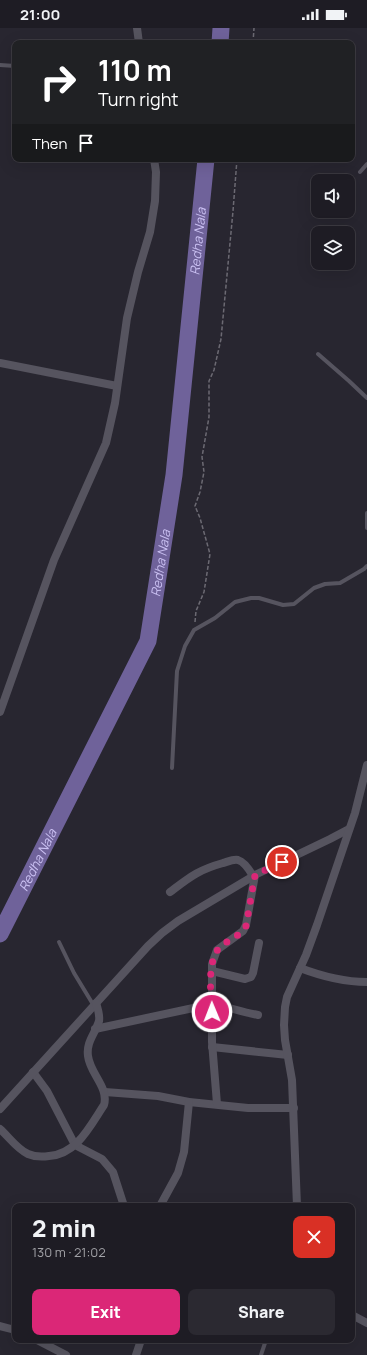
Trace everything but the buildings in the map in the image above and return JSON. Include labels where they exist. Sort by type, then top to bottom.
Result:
[{"type":"street","points":[[137,28],[139,40]]},
{"type":"street","points":[[1,708],[54,560],[106,443],[115,403],[127,318],[138,272],[150,232],[155,201],[156,172],[154,162]]},
{"type":"street","points":[[0,363],[117,386]]},
{"type":"street","points":[[297,1203],[294,1108],[292,1080],[284,1025],[285,1007],[287,997],[317,925],[355,813],[367,765]]},
{"type":"street","points":[[0,1108],[162,932],[254,876],[342,834],[349,829]]},
{"type":"street","points":[[170,892],[193,874],[201,870],[232,861],[238,860],[242,862],[254,876],[246,926],[243,931],[217,950],[212,964],[212,1047],[217,1104]]},
{"type":"street","points":[[212,971],[245,979],[251,977],[259,943]]},
{"type":"street","points":[[300,968],[331,978],[367,982]]},
{"type":"street","points":[[0,1129],[21,1149],[28,1154],[36,1156],[57,1156],[66,1152],[81,1140],[104,1105],[106,1099],[105,1092],[90,1064],[88,1055],[88,1044],[99,1021],[99,1015],[95,1004]]},
{"type":"street","points":[[95,1029],[212,1004],[258,1015]]},
{"type":"street","points":[[212,1047],[288,1055]]},
{"type":"street","points":[[33,1072],[46,1091],[76,1145],[102,1159],[113,1172],[123,1203]]},
{"type":"street","points":[[105,1092],[158,1096],[189,1102],[248,1108],[294,1108]]},
{"type":"street","points":[[162,1203],[178,1173],[184,1152],[189,1102]]},
{"type":"street","points":[[355,1317],[367,1323]]},
{"type":"street","points":[[0,1326],[12,1329]]},
{"type":"street","points":[[43,1343],[66,1355]]},
{"type":"street","points":[[136,1355],[140,1343]]},
{"type":"lane","points":[[0,65],[12,66]]},
{"type":"lane","points":[[360,172],[367,164]]},
{"type":"lane","points":[[318,354],[367,398]]},
{"type":"lane","points":[[367,513],[367,528]]},
{"type":"lane","points":[[172,768],[177,671],[184,646],[194,630],[215,618],[235,602],[251,598],[259,598],[284,605],[294,604],[314,588],[326,584],[340,583],[367,566]]},
{"type":"lane","points":[[59,942],[77,979],[95,1004]]},
{"type":"lane","points":[[262,1355],[265,1343]]},
{"type":"path","points":[[253,40],[254,28]]},
{"type":"path","points":[[194,630],[196,611],[204,592],[210,554],[195,506],[200,492],[204,472],[202,457],[210,417],[209,381],[214,370],[221,339],[233,211],[236,162]]},
{"type":"waterway","name":"Redha Nala","points":[[220,40],[221,28]]},
{"type":"waterway","name":"Redha Nala","points":[[0,934],[148,641],[174,475],[206,162]]},
{"type":"route","points":[[212,1012],[212,964],[217,950],[243,931],[246,926],[255,875],[282,862]]}]
